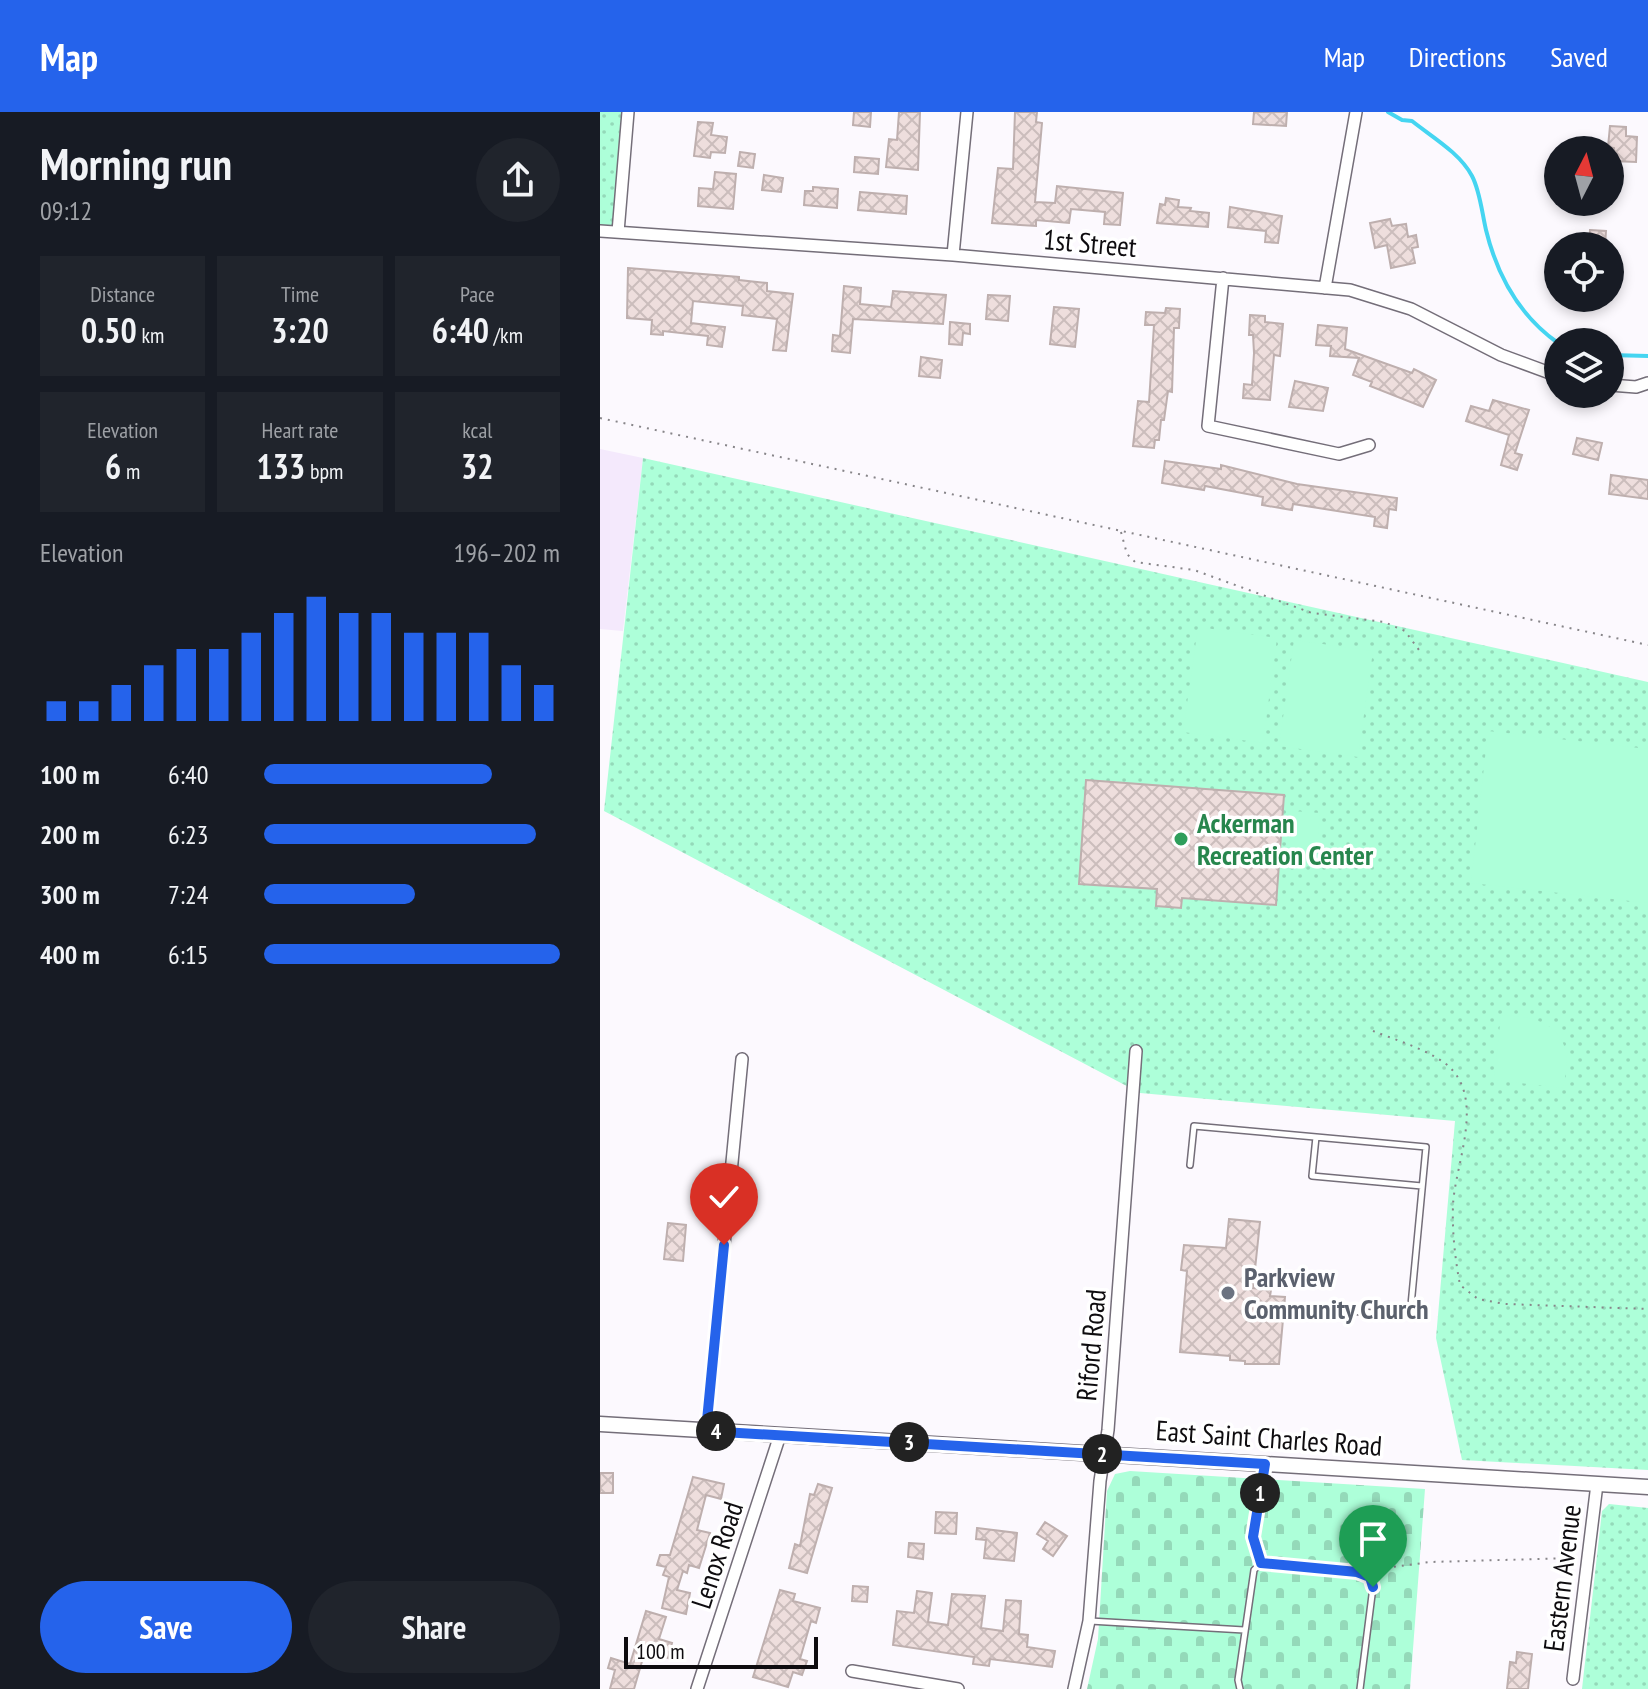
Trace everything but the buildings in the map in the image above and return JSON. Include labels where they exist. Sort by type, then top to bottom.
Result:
[{"type":"main road","name":"East Saint Charles Road","points":[[600,1424],[1648,1487]]},
{"type":"street","points":[[618,232],[628,112]]},
{"type":"street","points":[[953,255],[967,112]]},
{"type":"street","points":[[1325,288],[1356,112]]},
{"type":"street","name":"1st Street","points":[[600,231],[953,255],[1350,290],[1411,309],[1511,360],[1544,371]]},
{"type":"street","points":[[1223,278],[1208,426],[1339,454],[1369,445]]},
{"type":"street","points":[[1624,386],[1636,387],[1648,383]]},
{"type":"street","name":"Riford Road","points":[[1074,1689],[1089,1621],[1131,1159],[1136,1051]]},
{"type":"street","points":[[706,1431],[742,1059]]},
{"type":"street","name":"Lenox Road","points":[[697,1689],[780,1435]]},
{"type":"street","name":"Eastern Avenue","points":[[1573,1679],[1597,1484]]},
{"type":"street","points":[[852,1671],[958,1689]]},
{"type":"lane","points":[[1190,1165],[1194,1126],[1426,1147],[1410,1316],[1301,1307]]},
{"type":"lane","points":[[1316,1137],[1312,1176],[1422,1186]]},
{"type":"lane","points":[[1261,1563],[1253,1537],[1265,1464]]},
{"type":"lane","points":[[1261,1563],[1365,1574],[1373,1581],[1360,1689]]},
{"type":"lane","points":[[1240,1689],[1244,1630],[1254,1570],[1261,1563]]},
{"type":"lane","points":[[1089,1621],[1244,1630]]},
{"type":"path","points":[[600,418],[1648,645]]},
{"type":"path","points":[[1121,531],[1127,554],[1135,562],[1194,570],[1312,613],[1384,622],[1405,631],[1419,650]]},
{"type":"path","points":[[1373,1031],[1446,1064],[1458,1079],[1466,1099],[1467,1118],[1452,1233],[1460,1285],[1478,1299],[1505,1304],[1648,1309]]},
{"type":"path","points":[[1365,1574],[1395,1565],[1430,1562],[1589,1558]]},
{"type":"shaded area","points":[[600,449],[643,458],[623,631],[600,629]]},
{"type":"green space","points":[[600,112],[623,112],[613,227],[600,226]]},
{"type":"green space","points":[[643,458],[1648,682],[1648,1470],[1462,1460],[1436,1338],[1455,1121],[1140,1093],[604,811]]},
{"type":"green space","points":[[1198,627],[1277,638],[1263,743],[1183,732]]},
{"type":"green space","points":[[1294,640],[1373,651],[1358,757],[1279,746]]},
{"type":"green space","points":[[1488,731],[1648,749],[1648,903],[1471,883]]},
{"type":"green space","points":[[1293,811],[1320,813],[1316,862],[1288,859]]},
{"type":"green space","points":[[1501,1015],[1534,1020],[1556,1032],[1566,1054],[1563,1088],[1494,1080]]},
{"type":"green space","points":[[1130,1471],[1425,1489],[1410,1689],[1087,1689],[1098,1639],[1107,1491],[1115,1474]]},
{"type":"green space","points":[[1609,1504],[1648,1508],[1648,1689],[1582,1689],[1602,1511]]},
{"type":"waterway","points":[[1388,112],[1402,120],[1412,121],[1445,146],[1467,168],[1477,188],[1491,247],[1504,278],[1521,307],[1544,332]]},
{"type":"waterway","points":[[1624,355],[1648,356]]},
{"type":"place","name":"Ackerman Recreation Center","points":[[1181,839]]},
{"type":"place","name":"Parkview Community Church","points":[[1228,1293]]},
{"type":"route","points":[[724,1245],[706,1431],[1265,1464],[1253,1537],[1261,1563],[1357,1572],[1370,1577],[1373,1587]]}]
